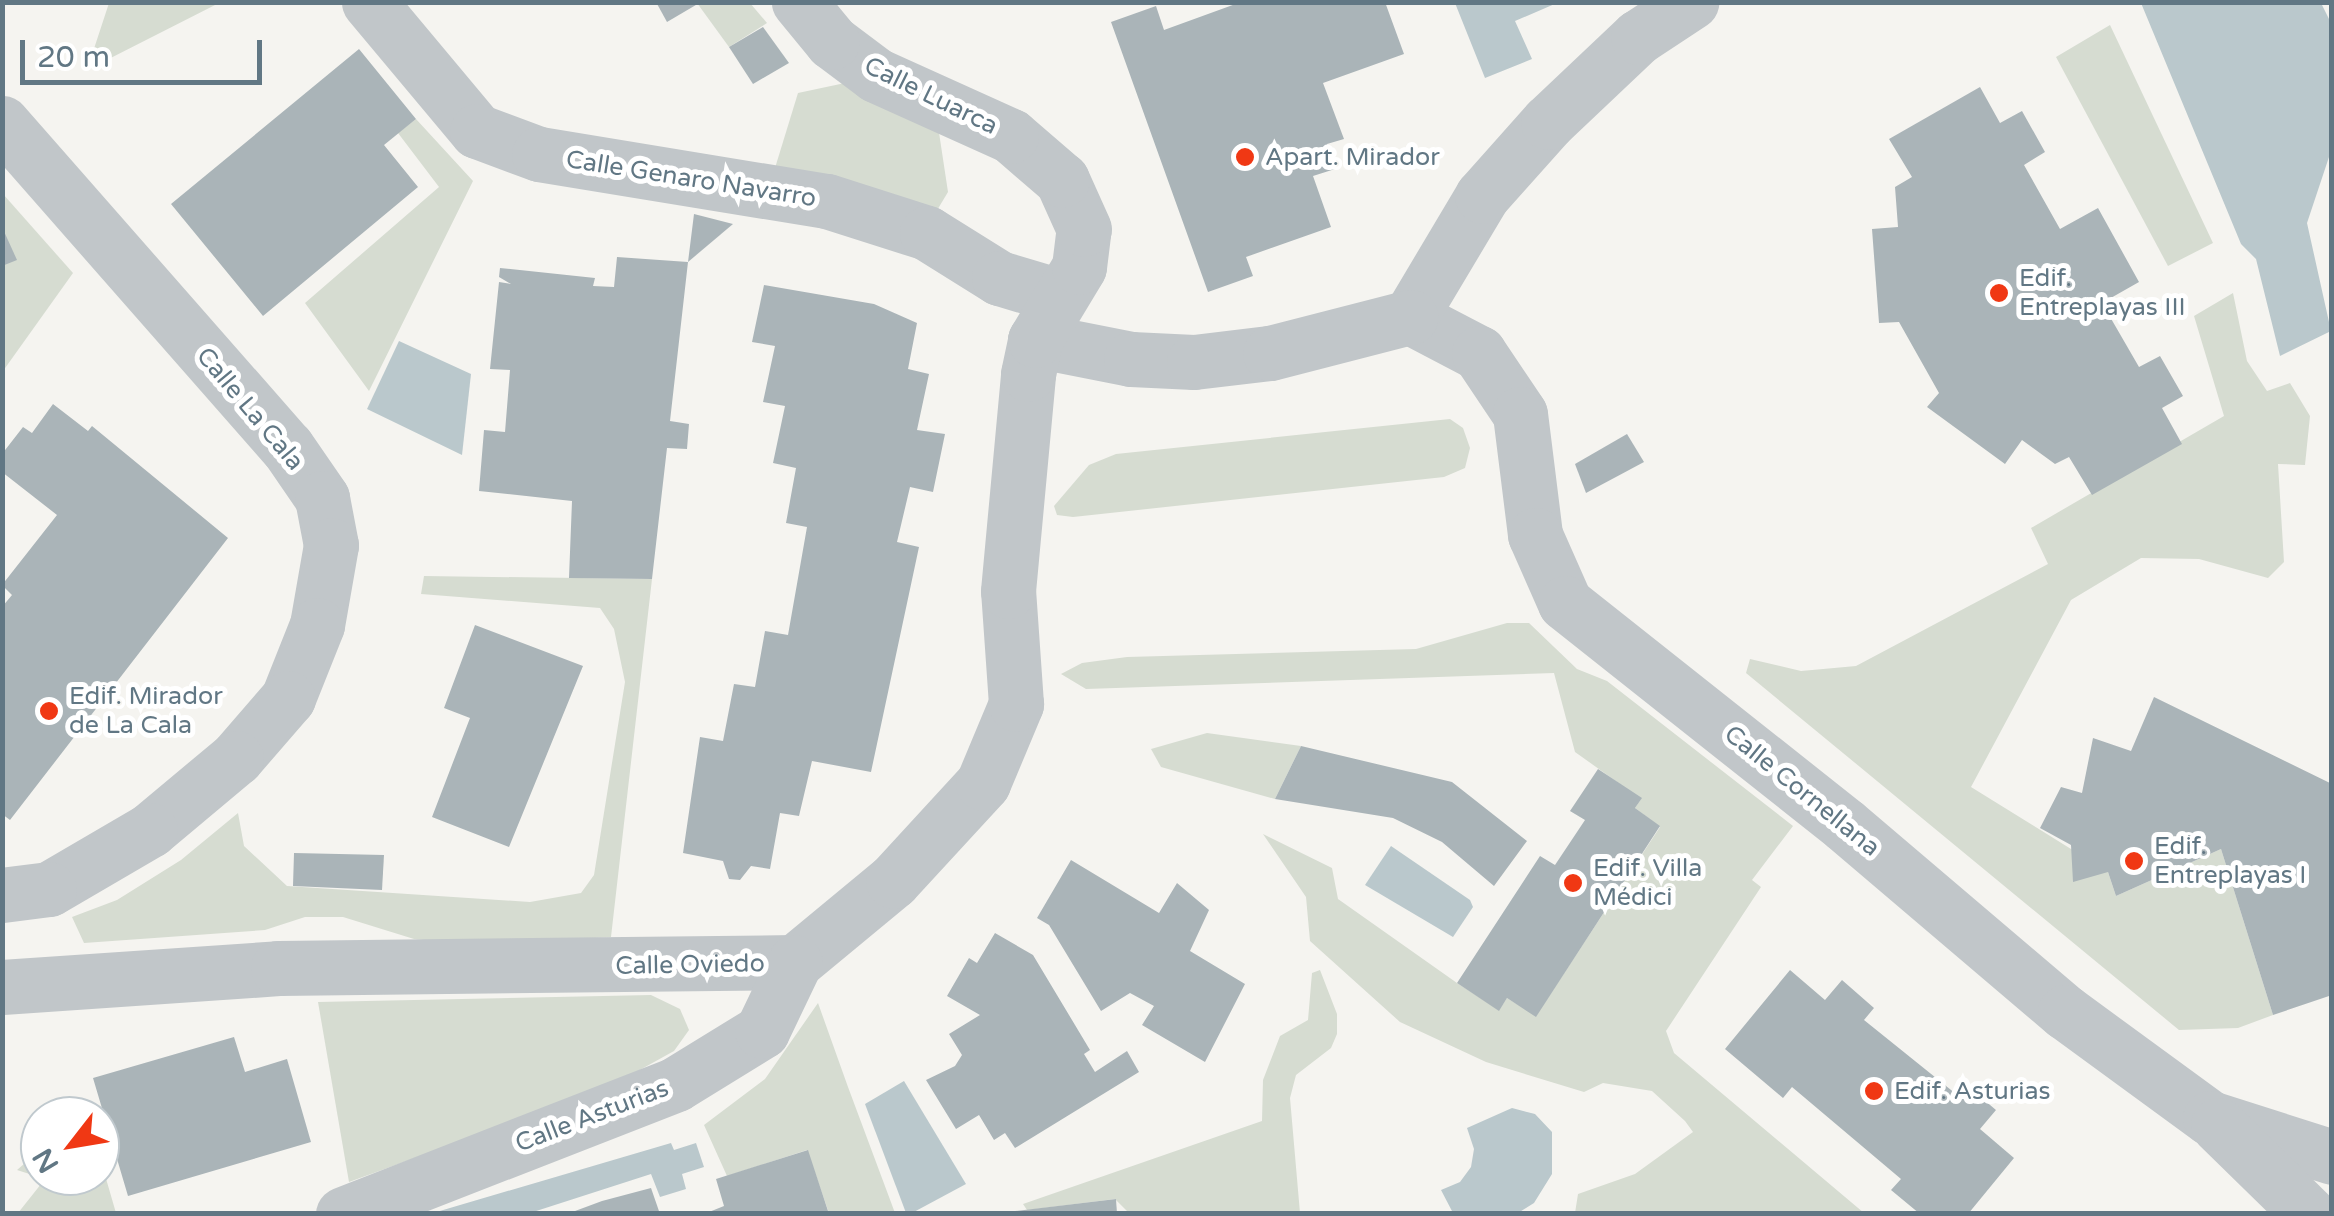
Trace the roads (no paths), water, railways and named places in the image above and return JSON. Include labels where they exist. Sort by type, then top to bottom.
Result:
[{"type":"street","name":"Calle Genaro Navarro","points":[[370,2],[477,131],[539,154],[826,201],[927,232],[999,278],[1046,317],[1131,359],[1194,362],[1270,353],[1410,316]]},
{"type":"street","name":"Calle Luarca","points":[[799,2],[832,42],[876,75],[1011,136],[1062,180],[1084,229],[1078,267],[1046,317]]},
{"type":"street","points":[[1410,316],[1482,196],[1548,122],[1638,38],[1692,2]]},
{"type":"street","name":"Calle La Cala","points":[[2,123],[287,446],[322,498],[330,546],[317,625],[288,698],[236,758],[150,830],[50,889],[2,894]]},
{"type":"street","name":"Calle Cornellana","points":[[1410,316],[1478,353],[1520,414],[1535,535],[1565,603],[1845,825],[2065,1012],[2210,1118],[2332,1157]]},
{"type":"street","name":"Calle Oviedo","points":[[2,987],[278,968],[795,962],[893,881],[983,783],[1004,741],[1016,704],[1008,591],[1046,317]]},
{"type":"street","name":"Calle Asturias","points":[[343,1214],[676,1084],[762,1032],[795,962]]},
{"type":"street","points":[[2210,1118],[2309,1214]]},
{"type":"place","name":"Apart. Mirador","points":[[1245,157]]},
{"type":"place","name":"Edif. Entreplayas III","points":[[1999,293]]},
{"type":"place","name":"Edif. Mirador de La Cala","points":[[49,711]]},
{"type":"place","name":"Edif. Entreplayas I","points":[[2134,861]]},
{"type":"place","name":"Edif. Villa Médici","points":[[1573,883]]},
{"type":"place","name":"Edif. Asturias","points":[[1874,1091]]}]
